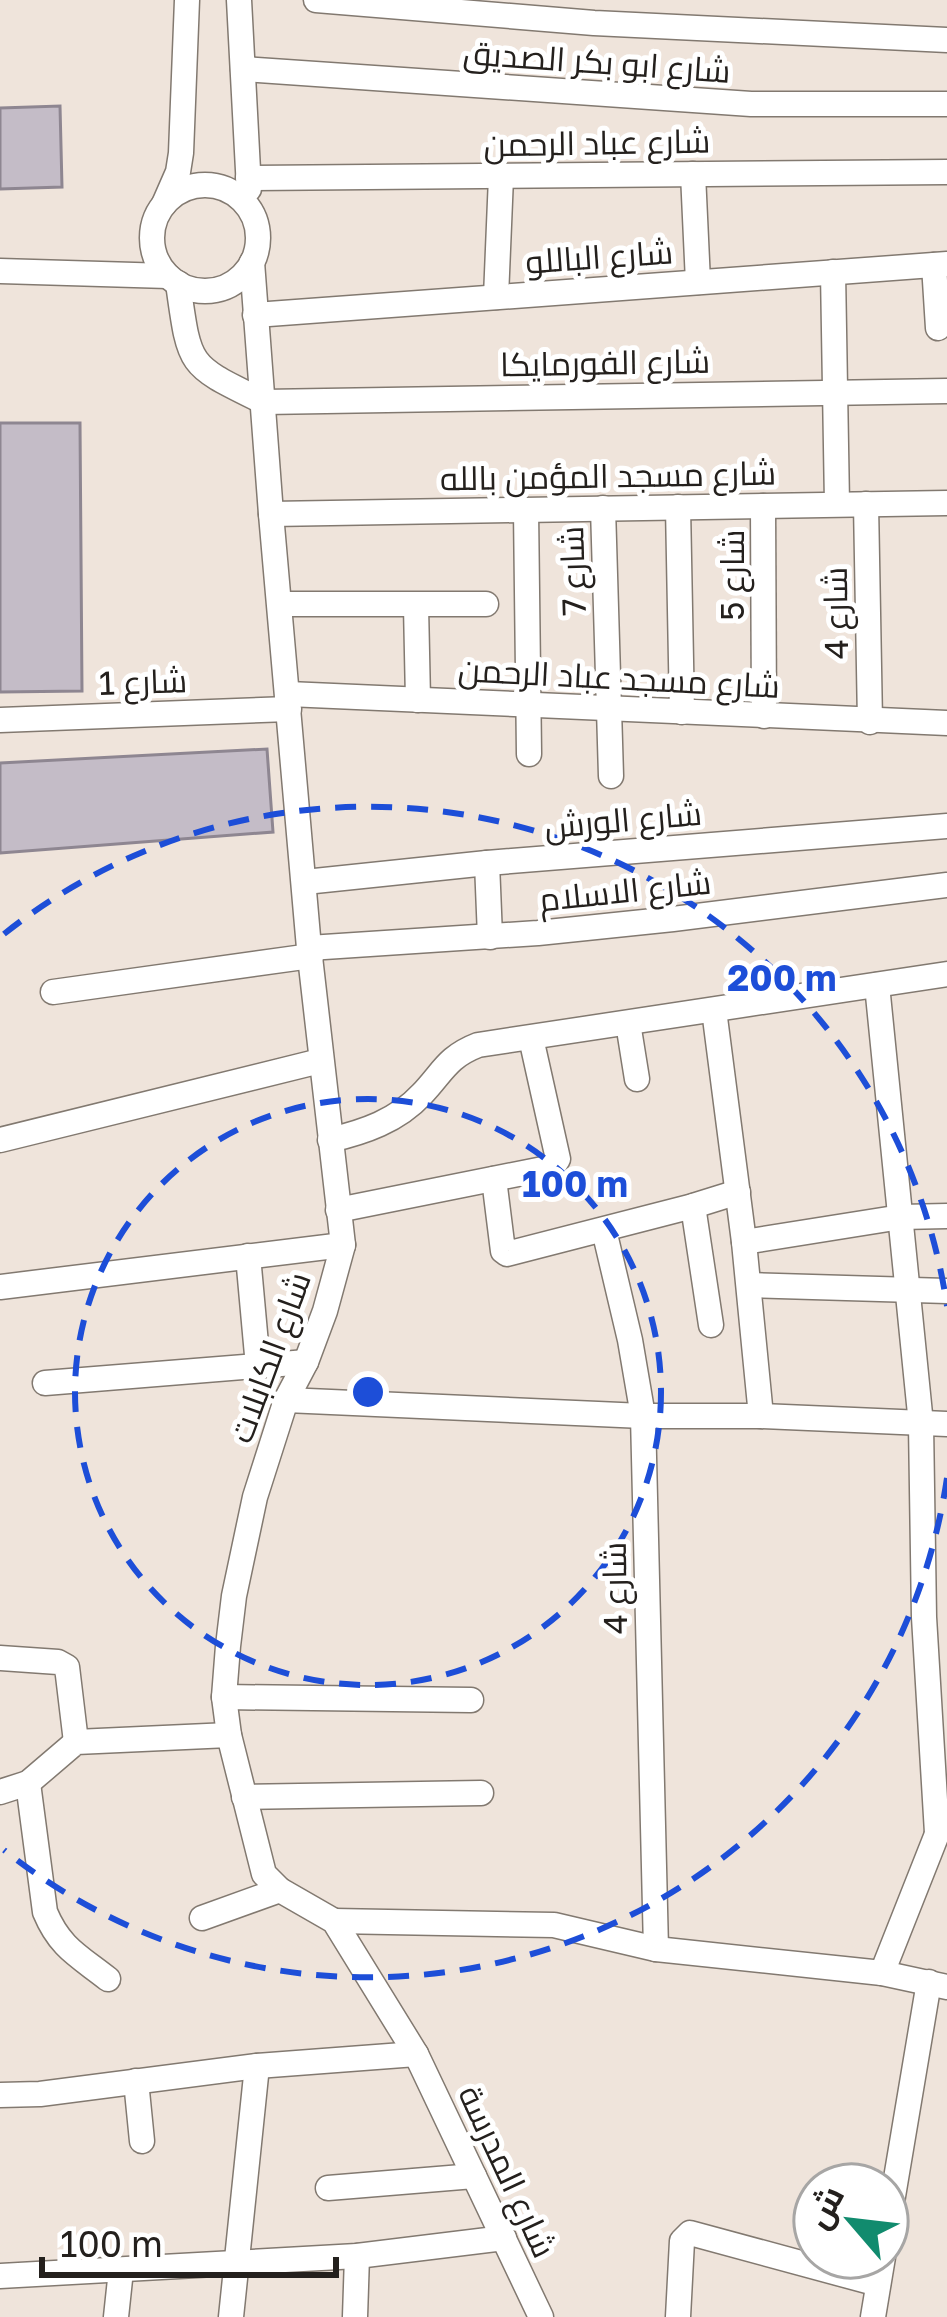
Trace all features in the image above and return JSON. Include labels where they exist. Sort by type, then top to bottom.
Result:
[{"type":"street","points":[[187,0],[181,153],[178,172],[157,218],[155,255],[173,279],[194,360],[204,372],[265,402]]},
{"type":"street","points":[[0,271],[173,279],[201,291],[236,281],[252,262],[258,230],[250,209],[239,0]]},
{"type":"street","points":[[316,0],[595,12],[947,40]]},
{"type":"street","name":"شارع ابو بكر الصديق","points":[[242,69],[751,104],[947,104]]},
{"type":"street","name":"شارع عباد الرحمن","points":[[248,178],[947,172]]},
{"type":"street","points":[[693,175],[698,282]]},
{"type":"street","points":[[496,297],[501,176]]},
{"type":"street","points":[[163,207],[182,191],[207,185],[232,192],[250,209]]},
{"type":"street","name":"شارع الكابلات","points":[[252,262],[320,1061],[343,1245],[325,1311],[286,1400],[265,1464],[232,1612],[224,1696],[229,1735],[264,1874],[280,1890]]},
{"type":"street","points":[[938,328],[940,264]]},
{"type":"street","name":"شارع الباللو","points":[[255,315],[940,264]]},
{"type":"street","points":[[832,272],[837,504]]},
{"type":"street","name":"شارع الفورمايكا","points":[[265,402],[947,391]]},
{"type":"street","name":"شارع مسجد المؤمن بالله","points":[[271,514],[947,502]]},
{"type":"street","name":"شارع 4","points":[[866,504],[870,722]]},
{"type":"street","name":"شارع 5","points":[[764,506],[764,716]]},
{"type":"street","points":[[678,507],[682,712]]},
{"type":"street","name":"شارع 7","points":[[603,508],[611,776]]},
{"type":"street","points":[[526,510],[529,754]]},
{"type":"street","points":[[280,604],[486,604]]},
{"type":"street","points":[[416,606],[418,700]]},
{"type":"street","name":"شارع مسجد عباد الرحمن","points":[[288,702],[418,700],[947,723]]},
{"type":"street","name":"شارع 1","points":[[0,720],[288,702]]},
{"type":"street","name":"شارع الورش","points":[[305,882],[947,826]]},
{"type":"street","points":[[487,863],[490,937]]},
{"type":"street","name":"شارع الاسلام","points":[[52,992],[310,952],[673,920],[947,885]]},
{"type":"street","points":[[330,1140],[363,1132],[394,1117],[421,1095],[447,1063],[478,1045],[947,974]]},
{"type":"street","points":[[878,985],[921,1424],[924,1617],[938,1833]]},
{"type":"street","points":[[714,1010],[761,1416]]},
{"type":"street","points":[[628,1023],[637,1079]]},
{"type":"street","points":[[338,1210],[553,1167],[558,1159],[532,1038]]},
{"type":"street","points":[[0,1140],[320,1061]]},
{"type":"street","points":[[494,1179],[505,1253],[511,1254],[738,1192]]},
{"type":"street","points":[[693,1207],[711,1324]]},
{"type":"street","points":[[744,1242],[901,1217],[947,1216]]},
{"type":"street","name":"شارع 4","points":[[604,1230],[643,1416],[656,1949]]},
{"type":"street","points":[[0,1287],[343,1245]]},
{"type":"street","points":[[248,1256],[258,1366]]},
{"type":"street","points":[[749,1286],[947,1292]]},
{"type":"street","points":[[45,1382],[306,1362]]},
{"type":"street","points":[[286,1400],[947,1424]]},
{"type":"street","points":[[0,1658],[58,1662],[67,1667],[76,1742]]},
{"type":"street","points":[[224,1696],[471,1700]]},
{"type":"street","points":[[0,1792],[28,1783],[76,1742],[229,1735]]},
{"type":"street","points":[[28,1783],[45,1912],[60,1941],[108,1978]]},
{"type":"street","points":[[244,1797],[481,1793]]},
{"type":"street","points":[[882,1973],[947,1809]]},
{"type":"street","points":[[0,2095],[257,2066],[416,2054],[334,1921],[280,1890],[202,1918]]},
{"type":"street","points":[[334,1921],[554,1925],[656,1949],[882,1973],[938,1984],[902,2161]]},
{"type":"street","name":"شارع المدرسة","points":[[416,2054],[541,2317]]},
{"type":"street","points":[[231,2317],[257,2066]]},
{"type":"street","points":[[136,2081],[142,2141]]},
{"type":"street","points":[[328,2188],[474,2176]]},
{"type":"street","points":[[678,2317],[682,2241],[690,2233],[878,2284]]},
{"type":"street","points":[[0,2276],[357,2256],[504,2238]]},
{"type":"street","points":[[355,2317],[357,2256]]},
{"type":"street","points":[[116,2317],[122,2270]]},
{"type":"street","points":[[873,2317],[879,2281]]},
{"type":"building","points":[[60,106],[62,187],[0,189],[0,108]]},
{"type":"building","points":[[0,423],[80,423],[82,691],[0,692]]},
{"type":"building","points":[[267,749],[273,832],[0,853],[0,763]]}]
